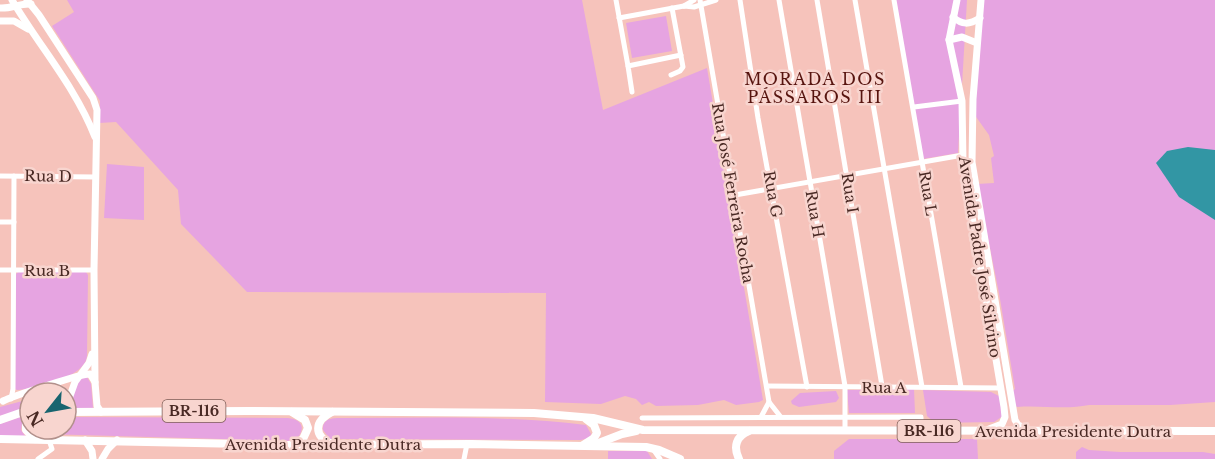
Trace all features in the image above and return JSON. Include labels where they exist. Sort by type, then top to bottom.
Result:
[{"type":"highway","points":[[287,411],[299,415],[305,420],[308,428],[303,439],[298,443],[288,445]]},
{"type":"highway","name":"BR-116","points":[[78,412],[101,412]]},
{"type":"highway","name":"Avenida Presidente Dutra","points":[[101,412],[534,413],[582,417],[643,430]]},
{"type":"highway","points":[[333,412],[322,418],[318,428],[322,438],[334,445]]},
{"type":"highway","points":[[0,420],[18,414]]},
{"type":"highway","points":[[581,446],[592,440],[597,433],[593,423],[582,417]]},
{"type":"highway","points":[[739,459],[735,449],[737,442],[741,435],[753,429]]},
{"type":"highway","name":"Avenida Presidente Dutra","points":[[78,440],[288,445],[592,446],[622,434],[643,430],[1213,432]]},
{"type":"highway","name":"Avenida Presidente Dutra","points":[[0,439],[18,439]]},
{"type":"highway","points":[[592,446],[652,448],[680,459]]},
{"type":"main road","name":"Avenida Padre José Silvino","points":[[957,0],[950,40],[962,101],[963,155],[1005,417],[1002,424],[984,430]]},
{"type":"main road","name":"Avenida Padre José Silvino","points":[[981,0],[972,111],[972,162],[1015,420],[1023,429],[1030,431]]},
{"type":"main road","points":[[0,8],[9,9],[14,3],[31,1],[95,103],[97,123],[93,270],[94,345],[97,406],[101,412]]},
{"type":"main road","points":[[14,3],[30,30],[54,62],[96,140]]},
{"type":"main road","points":[[953,17],[963,23],[974,22],[980,18]]},
{"type":"main road","points":[[0,21],[14,21],[30,30]]},
{"type":"main road","points":[[950,40],[967,37],[977,43]]},
{"type":"main road","points":[[70,89],[76,91],[81,89],[82,81]]},
{"type":"main road","points":[[75,381],[89,363],[94,345]]},
{"type":"main road","points":[[10,398],[84,373],[90,374],[95,382]]},
{"type":"main road","points":[[85,440],[93,457],[98,452],[103,458],[117,440]]},
{"type":"street","points":[[616,0],[632,92]]},
{"type":"street","points":[[684,6],[694,0]]},
{"type":"street","points":[[619,18],[684,6],[691,7],[716,0]]},
{"type":"street","name":"Rua G","points":[[740,0],[758,118],[807,387]]},
{"type":"street","name":"Rua H","points":[[779,0],[845,387],[845,429]]},
{"type":"street","name":"Rua I","points":[[818,0],[882,386]]},
{"type":"street","points":[[855,0],[922,387]]},
{"type":"street","name":"Rua L","points":[[894,0],[961,387]]},
{"type":"street","name":"Rua José Ferreira Rocha","points":[[703,2],[769,402]]},
{"type":"street","points":[[671,75],[682,69],[672,8]]},
{"type":"street","points":[[628,66],[681,55]]},
{"type":"street","points":[[914,107],[962,101]]},
{"type":"street","points":[[735,195],[963,155]]},
{"type":"street","name":"Rua D","points":[[0,176],[95,177]]},
{"type":"street","points":[[10,398],[14,176]]},
{"type":"street","points":[[0,222],[14,222]]},
{"type":"street","name":"Rua B","points":[[0,270],[93,270]]},
{"type":"street","name":"Rua A","points":[[767,386],[1001,388]]},
{"type":"street","points":[[761,417],[769,402],[780,416]]},
{"type":"street","points":[[642,418],[921,417],[921,431]]},
{"type":"street","points":[[40,459],[52,449],[50,441]]},
{"type":"street","points":[[464,459],[467,444]]},
{"type":"street","points":[[652,448],[660,459]]},
{"type":"shaded area","points":[[67,0],[582,0],[603,110],[707,68],[763,400],[736,405],[724,400],[698,405],[656,406],[649,402],[642,405],[636,399],[625,396],[601,404],[545,402],[546,293],[247,292],[181,224],[178,190],[116,122],[99,123],[100,101],[52,26],[74,12]]},
{"type":"shaded area","points":[[896,0],[967,0],[958,153],[923,159]]},
{"type":"shaded area","points":[[980,0],[1215,0],[1215,402],[1062,407],[1017,407],[1014,404],[1011,392],[1015,389],[999,293],[977,184],[994,183],[991,158],[994,156],[989,135],[974,114]]},
{"type":"shaded area","points":[[666,16],[672,51],[632,58],[626,23]]},
{"type":"shaded area","points":[[107,164],[144,167],[144,220],[104,218]]},
{"type":"shaded area","points":[[19,271],[86,272],[88,275],[87,356],[84,363],[69,376],[55,381],[18,381],[17,390],[15,389],[16,274]]},
{"type":"shaded area","points":[[87,377],[91,384],[93,408],[78,408],[77,380]]},
{"type":"shaded area","points":[[914,389],[915,413],[849,413],[847,390]]},
{"type":"shaded area","points":[[923,390],[991,392],[999,396],[1003,416],[994,422],[935,423],[927,416]]},
{"type":"shaded area","points":[[836,391],[839,398],[836,402],[799,407],[791,401],[800,393]]},
{"type":"shaded area","points":[[18,402],[18,411],[0,416],[0,407]]},
{"type":"shaded area","points":[[78,417],[288,418],[298,421],[302,429],[299,436],[288,441],[78,435]]},
{"type":"shaded area","points":[[18,418],[18,437],[0,437],[0,424]]},
{"type":"shaded area","points":[[342,418],[525,420],[586,425],[591,434],[589,438],[581,440],[330,439],[323,430],[324,423]]},
{"type":"shaded area","points":[[849,439],[977,439],[978,459],[834,459],[834,451]]},
{"type":"shaded area","points":[[1082,447],[1089,450],[1120,452],[1203,452],[1215,454],[1215,459],[1076,459],[1076,452]]},
{"type":"shaded area","points":[[608,451],[647,451],[652,459],[608,459]]},
{"type":"water","points":[[1188,147],[1215,150],[1215,220],[1179,197],[1156,163],[1167,151]]},
{"type":"district","name":"MORADA DOS PÁSSAROS III","points":[[815,88]]}]
